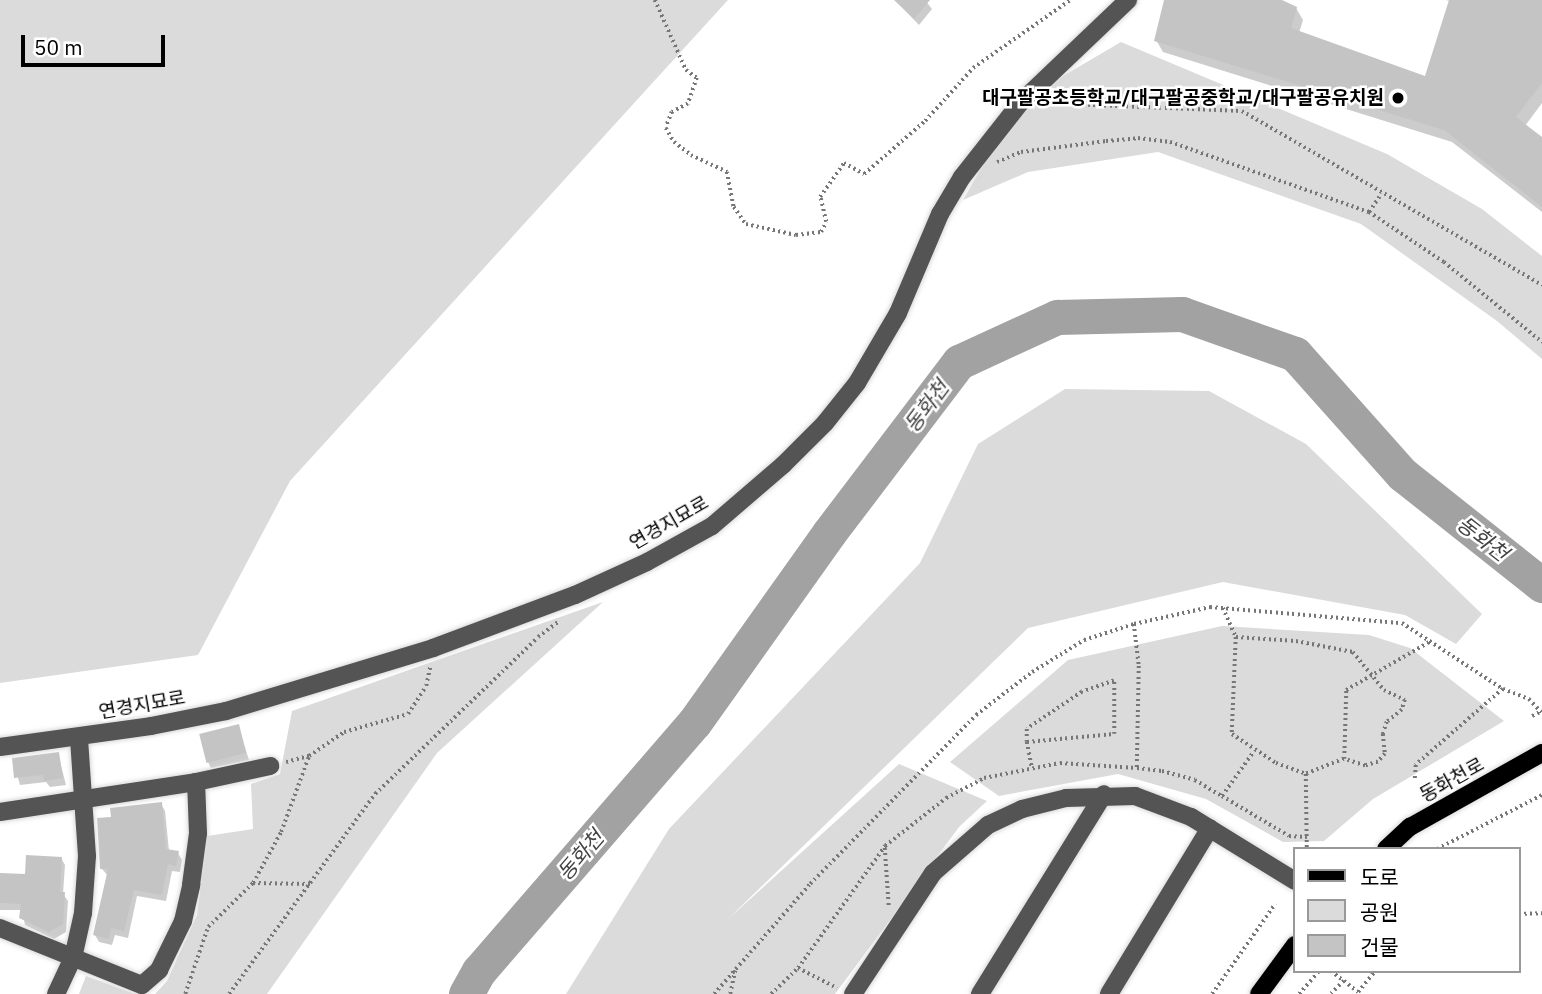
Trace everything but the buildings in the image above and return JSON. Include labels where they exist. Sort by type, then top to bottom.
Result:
[{"type":"main road","name":"동화천로","points":[[1388,847],[1410,827],[1542,753]]},
{"type":"main road","points":[[1259,994],[1294,946]]},
{"type":"street","name":"연경지묘로","points":[[0,747],[79,738],[226,711],[433,648],[575,595],[647,562],[712,526],[792,457],[825,423],[857,383],[898,313],[940,214],[962,177],[1021,102],[1128,0]]},
{"type":"street","points":[[56,994],[69,966],[83,913],[87,856],[79,738]]},
{"type":"street","points":[[0,812],[196,782],[270,766]]},
{"type":"street","points":[[0,928],[69,966],[142,985],[159,970],[183,921],[198,833],[196,782]]},
{"type":"street","points":[[980,994],[1104,794]]},
{"type":"street","points":[[853,994],[933,873],[988,825],[1022,809],[1066,797],[1104,794],[1135,796],[1169,807],[1210,828],[1294,880]]},
{"type":"street","points":[[1109,994],[1210,828]]},
{"type":"path","points":[[655,0],[686,70],[697,78],[688,104],[672,112],[666,128],[670,135],[691,155],[727,172],[734,207],[746,224],[796,235],[821,232],[826,222],[820,197],[844,163],[864,174],[925,121],[973,68],[1070,0]]},
{"type":"path","points":[[1021,102],[1242,111],[1542,285]]},
{"type":"path","points":[[962,177],[1021,152],[1138,138],[1170,142],[1369,212],[1444,262],[1542,342]]},
{"type":"path","points":[[1369,212],[1381,194]]},
{"type":"path","points":[[714,994],[810,884],[976,715],[1031,672],[1084,640],[1134,624],[1210,607],[1402,623],[1503,689],[1529,699],[1542,712],[1532,716]]},
{"type":"path","points":[[1223,608],[1236,637],[1232,734],[1276,763],[1306,774],[1344,759],[1365,766],[1378,762],[1384,754],[1383,734],[1387,722],[1402,710],[1405,700],[1384,690],[1353,652],[1296,641],[1236,637]]},
{"type":"path","points":[[229,994],[375,794],[538,637],[567,615]]},
{"type":"path","points":[[1134,624],[1139,666],[1137,768]]},
{"type":"path","points":[[1344,759],[1346,690],[1429,642]]},
{"type":"path","points":[[270,766],[309,756],[344,732],[408,714],[426,687],[432,658]]},
{"type":"path","points":[[1027,742],[1114,734],[1114,681],[1082,692],[1027,729],[1027,742],[1031,767]]},
{"type":"path","points":[[1415,781],[1416,765],[1503,689]]},
{"type":"path","points":[[185,994],[208,927],[253,883],[281,832],[309,756]]},
{"type":"path","points":[[1306,774],[1307,847]]},
{"type":"path","points":[[1441,847],[1542,795]]},
{"type":"path","points":[[1222,796],[1289,836],[1307,837]]},
{"type":"path","points":[[885,846],[891,938]]},
{"type":"path","points":[[253,883],[310,884]]},
{"type":"path","points":[[1212,994],[1275,904]]},
{"type":"path","points":[[1521,914],[1542,913]]},
{"type":"path","points":[[798,968],[848,994]]},
{"type":"path","points":[[730,994],[736,969]]},
{"type":"path","points":[[1299,994],[1317,973]]},
{"type":"path","points":[[1334,973],[1358,992],[1373,973]]},
{"type":"path","points":[[1331,994],[1344,981]]},
{"type":"green space","points":[[0,0],[728,0],[290,481],[198,655],[0,683]]},
{"type":"green space","points":[[1121,42],[1387,154],[1482,209],[1542,256],[1542,359],[1497,321],[1361,224],[1158,152],[1028,172],[963,200],[994,146],[1046,86]]},
{"type":"green space","points":[[1065,389],[1209,391],[1306,444],[1482,614],[1456,644],[1405,615],[1223,582],[1028,628],[727,920],[899,764],[987,801],[959,827],[835,994],[566,994],[669,829],[920,563],[978,444]]},
{"type":"green space","points":[[603,602],[437,753],[267,994],[155,994],[167,981],[197,915],[207,836],[253,829],[251,784],[280,774],[292,711]]},
{"type":"green space","points":[[1222,626],[1369,635],[1410,648],[1504,721],[1373,799],[1324,841],[1283,842],[1206,799],[1118,774],[999,796],[950,762],[1068,660]]},
{"type":"green space","points":[[86,976],[135,994],[79,994]]},
{"type":"waterway","name":"동화천","points":[[466,994],[479,971],[694,723],[829,533],[959,362],[1057,317],[1182,314],[1295,354],[1402,474],[1542,585]]},
{"type":"place","name":"대구팔공초등학교/대구팔공중학교/대구팔공유치원","points":[[1398,98]]}]
